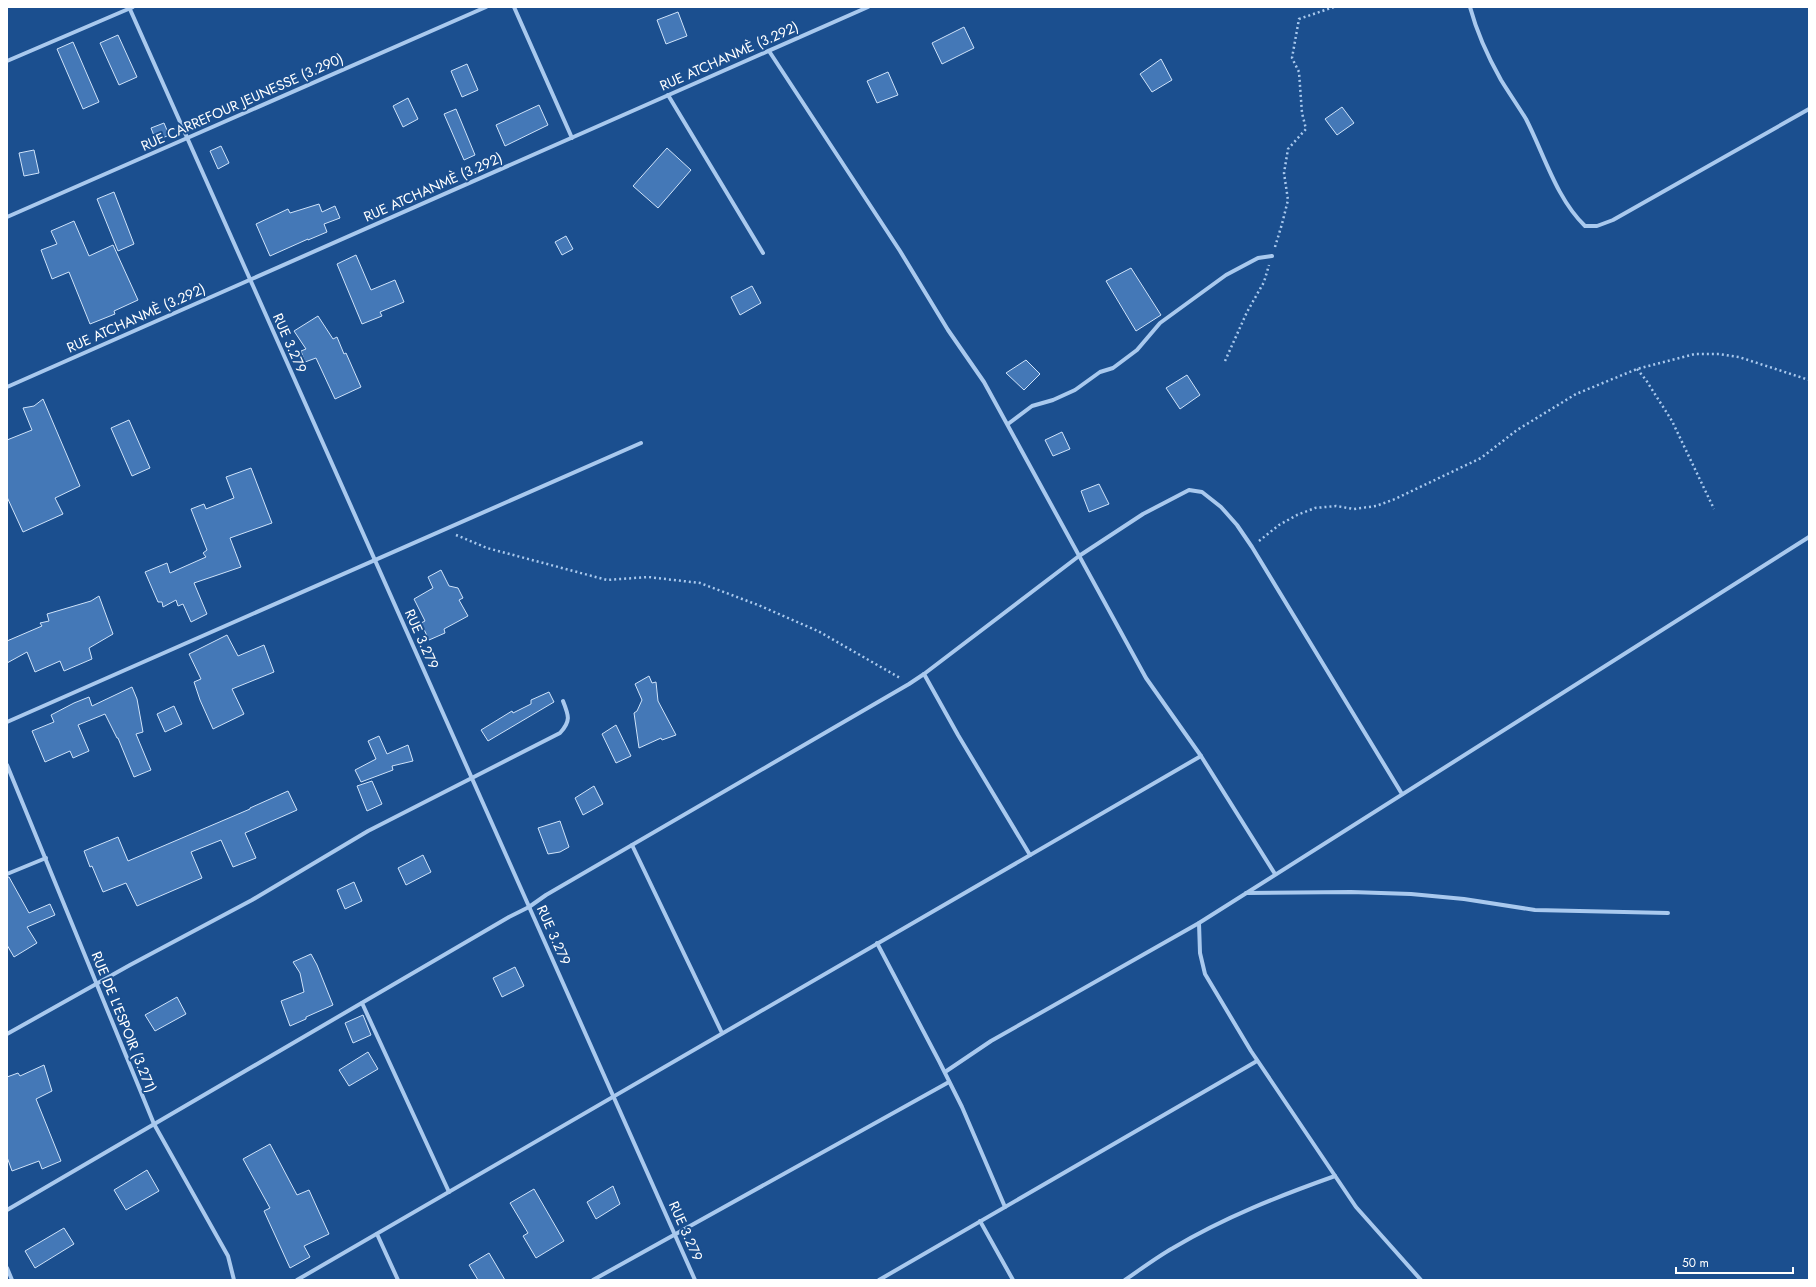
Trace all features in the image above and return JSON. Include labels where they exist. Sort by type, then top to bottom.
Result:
[{"type":"street","name":"RUE CARREFOUR JEUNESSE (3.290)","points":[[7,217],[486,7]]},
{"type":"street","points":[[514,7],[572,138]]},
{"type":"street","name":"RUE ATCHANMÈ (3.292)","points":[[7,387],[868,7]]},
{"type":"street","points":[[1470,7],[1479,37],[1501,79],[1525,118],[1558,187],[1575,217],[1585,226],[1597,226],[1613,220],[1809,109]]},
{"type":"street","name":"RUE 3.279","points":[[131,8],[187,138],[695,1280]]},
{"type":"street","points":[[7,61],[131,8]]},
{"type":"street","points":[[769,51],[900,251],[948,330],[984,382],[1146,678],[1201,756],[1275,874]]},
{"type":"street","points":[[668,95],[763,253]]},
{"type":"street","points":[[1008,424],[1032,406],[1053,400],[1075,390],[1100,372],[1113,368],[1137,350],[1160,323],[1226,275],[1258,258],[1272,256]]},
{"type":"street","points":[[7,722],[641,443]]},
{"type":"street","points":[[7,1210],[529,907],[632,845],[909,684],[1079,556],[1143,514],[1189,490],[1202,492],[1221,507],[1237,525],[1252,547],[1402,794]]},
{"type":"street","points":[[945,1072],[991,1041],[1198,923],[1809,537]]},
{"type":"street","points":[[924,674],[958,735],[1030,855]]},
{"type":"street","points":[[7,1034],[272,889],[290,876],[368,831],[560,733],[568,725],[569,714],[563,701]]},
{"type":"street","points":[[297,1280],[1201,756]]},
{"type":"street","name":"RUE DE L'ESPOIR (3.271)","points":[[7,765],[154,1124],[228,1256],[234,1280]]},
{"type":"street","points":[[632,845],[722,1033]]},
{"type":"street","points":[[7,874],[46,858]]},
{"type":"street","points":[[1246,893],[1351,892],[1411,894],[1464,899],[1535,910],[1668,913]]},
{"type":"street","points":[[1198,923],[1200,953],[1205,974],[1257,1061],[1356,1207],[1421,1280]]},
{"type":"street","points":[[877,944],[950,1082],[1005,1207]]},
{"type":"street","points":[[362,1003],[449,1192]]},
{"type":"street","points":[[878,1280],[1257,1061]]},
{"type":"street","points":[[593,1280],[950,1082]]},
{"type":"street","points":[[1125,1280],[1173,1248],[1226,1219],[1281,1195],[1335,1176]]},
{"type":"street","points":[[980,1221],[1013,1280]]},
{"type":"street","points":[[377,1234],[398,1280]]},
{"type":"street","points":[[7,1268],[12,1280]]},
{"type":"path","points":[[1225,361],[1247,312],[1264,282],[1288,200],[1284,173],[1288,150],[1306,129],[1302,113],[1299,72],[1292,58],[1299,19],[1334,7]]},
{"type":"path","points":[[1252,547],[1279,526],[1297,515],[1315,508],[1336,506],[1354,509],[1376,506],[1395,499],[1481,458],[1517,430],[1576,394],[1637,369],[1695,354],[1720,354],[1739,357],[1809,380]]},
{"type":"path","points":[[1637,369],[1646,380],[1672,421],[1714,509]]},
{"type":"path","points":[[445,529],[487,548],[607,580],[648,577],[700,583],[758,605],[818,631],[909,684]]},
{"type":"building","points":[[678,12],[687,36],[666,44],[657,20]]},
{"type":"building","points":[[964,27],[974,48],[942,64],[932,43]]},
{"type":"building","points":[[118,35],[137,77],[119,85],[100,43]]},
{"type":"building","points":[[73,42],[99,102],[83,109],[57,49]]},
{"type":"building","points":[[1161,59],[1172,80],[1152,92],[1140,74]]},
{"type":"building","points":[[467,64],[478,90],[462,97],[451,71]]},
{"type":"building","points":[[888,72],[898,95],[877,103],[867,81]]},
{"type":"building","points":[[408,98],[418,119],[403,127],[393,106]]},
{"type":"building","points":[[539,105],[548,125],[505,146],[496,125]]},
{"type":"building","points":[[1342,107],[1354,123],[1337,135],[1325,119]]},
{"type":"building","points":[[456,109],[475,155],[464,160],[444,114]]},
{"type":"building","points":[[164,123],[169,135],[156,141],[151,128]]},
{"type":"building","points":[[221,146],[229,163],[218,169],[210,151]]},
{"type":"building","points":[[667,148],[691,170],[658,208],[633,186]]},
{"type":"building","points":[[34,150],[39,173],[24,176],[19,153]]},
{"type":"building","points":[[114,192],[134,244],[118,251],[97,199]]},
{"type":"building","points":[[319,204],[322,212],[335,206],[340,218],[324,224],[327,232],[270,256],[256,224],[288,209],[290,213]]},
{"type":"building","points":[[74,221],[89,256],[113,245],[138,300],[114,311],[115,314],[90,324],[69,272],[52,279],[41,250],[57,244],[51,231]]},
{"type":"building","points":[[566,236],[573,249],[562,255],[555,242]]},
{"type":"building","points":[[356,255],[371,290],[395,280],[404,302],[380,312],[382,316],[362,324],[337,264]]},
{"type":"building","points":[[1131,268],[1161,315],[1136,331],[1106,281]]},
{"type":"building","points":[[752,286],[761,303],[740,315],[731,297]]},
{"type":"building","points":[[318,316],[333,339],[337,337],[361,387],[335,399],[316,358],[305,362],[301,351],[306,349],[294,331]]},
{"type":"building","points":[[1026,360],[1040,374],[1024,390],[1006,373]]},
{"type":"building","points":[[1187,375],[1200,395],[1180,409],[1166,388]]},
{"type":"building","points":[[43,399],[80,486],[55,498],[63,514],[23,532],[7,497],[7,440],[32,430],[23,408],[34,406]]},
{"type":"building","points":[[129,420],[150,468],[132,476],[111,428]]},
{"type":"building","points":[[1062,432],[1070,449],[1053,456],[1045,440]]},
{"type":"building","points":[[251,468],[272,523],[230,538],[241,567],[194,583],[207,614],[191,622],[183,604],[178,606],[176,600],[163,607],[162,602],[158,602],[145,572],[167,563],[170,573],[206,557],[203,553],[207,550],[191,509],[204,504],[206,509],[234,498],[226,477]]},
{"type":"building","points":[[1099,484],[1109,504],[1089,512],[1081,491]]},
{"type":"building","points":[[441,570],[449,586],[458,588],[463,598],[459,600],[468,616],[444,629],[445,633],[429,640],[421,623],[425,621],[414,599],[433,588],[428,577]]},
{"type":"building","points":[[99,596],[113,634],[89,648],[92,659],[64,671],[60,661],[35,672],[27,652],[7,663],[7,641],[42,626],[40,623],[49,621],[47,614],[91,601]]},
{"type":"building","points":[[227,635],[238,656],[264,645],[274,672],[232,689],[244,714],[213,729],[194,682],[201,679],[189,654]]},
{"type":"building","points":[[649,676],[652,683],[656,682],[658,701],[676,735],[662,740],[661,738],[639,748],[634,713],[637,711],[642,700],[635,684]]},
{"type":"building","points":[[132,687],[137,699],[143,732],[136,734],[151,770],[134,777],[118,738],[105,714],[78,725],[89,751],[73,758],[70,751],[45,762],[32,731],[54,722],[51,715],[74,703],[89,697],[92,706]]},
{"type":"building","points":[[549,692],[554,702],[488,741],[481,730],[512,711],[513,713],[531,704],[531,700]]},
{"type":"building","points":[[174,706],[182,724],[165,732],[157,714]]},
{"type":"building","points":[[616,725],[631,756],[616,763],[602,734]]},
{"type":"building","points":[[379,736],[387,754],[408,745],[413,761],[392,766],[393,770],[361,782],[355,770],[376,759],[368,741]]},
{"type":"building","points":[[372,781],[382,804],[367,811],[357,786]]},
{"type":"building","points":[[594,786],[603,804],[583,815],[575,798]]},
{"type":"building","points":[[288,791],[297,810],[245,833],[256,858],[233,867],[221,840],[191,852],[202,878],[137,906],[126,883],[103,892],[92,866],[90,867],[84,851],[118,837],[128,861],[250,809]]},
{"type":"building","points":[[560,821],[569,847],[560,852],[548,854],[538,828]]},
{"type":"building","points":[[423,855],[431,872],[406,885],[398,868]]},
{"type":"building","points":[[7,877],[9,877],[29,913],[50,904],[55,915],[27,927],[37,943],[14,957],[7,945]]},
{"type":"building","points":[[354,882],[362,901],[345,909],[337,890]]},
{"type":"building","points":[[311,954],[333,1005],[290,1026],[281,1001],[304,992],[300,973],[293,962]]},
{"type":"building","points":[[515,967],[524,986],[502,997],[493,978]]},
{"type":"building","points":[[177,997],[186,1014],[155,1031],[145,1015]]},
{"type":"building","points":[[363,1015],[371,1035],[353,1043],[345,1023]]},
{"type":"building","points":[[368,1052],[378,1069],[349,1086],[339,1070]]},
{"type":"building","points":[[44,1065],[52,1091],[36,1099],[61,1161],[42,1169],[39,1161],[12,1171],[7,1157],[7,1077],[18,1073],[20,1076]]},
{"type":"building","points":[[270,1144],[297,1195],[309,1190],[329,1234],[304,1246],[310,1257],[290,1268],[264,1211],[270,1208],[243,1159]]},
{"type":"building","points":[[147,1170],[159,1191],[126,1210],[114,1190]]},
{"type":"building","points":[[613,1186],[620,1204],[596,1219],[587,1202]]},
{"type":"building","points":[[534,1189],[564,1241],[536,1258],[523,1236],[528,1233],[510,1203]]},
{"type":"building","points":[[64,1228],[74,1244],[35,1268],[25,1251]]},
{"type":"building","points":[[489,1253],[505,1280],[478,1280],[469,1265]]}]
